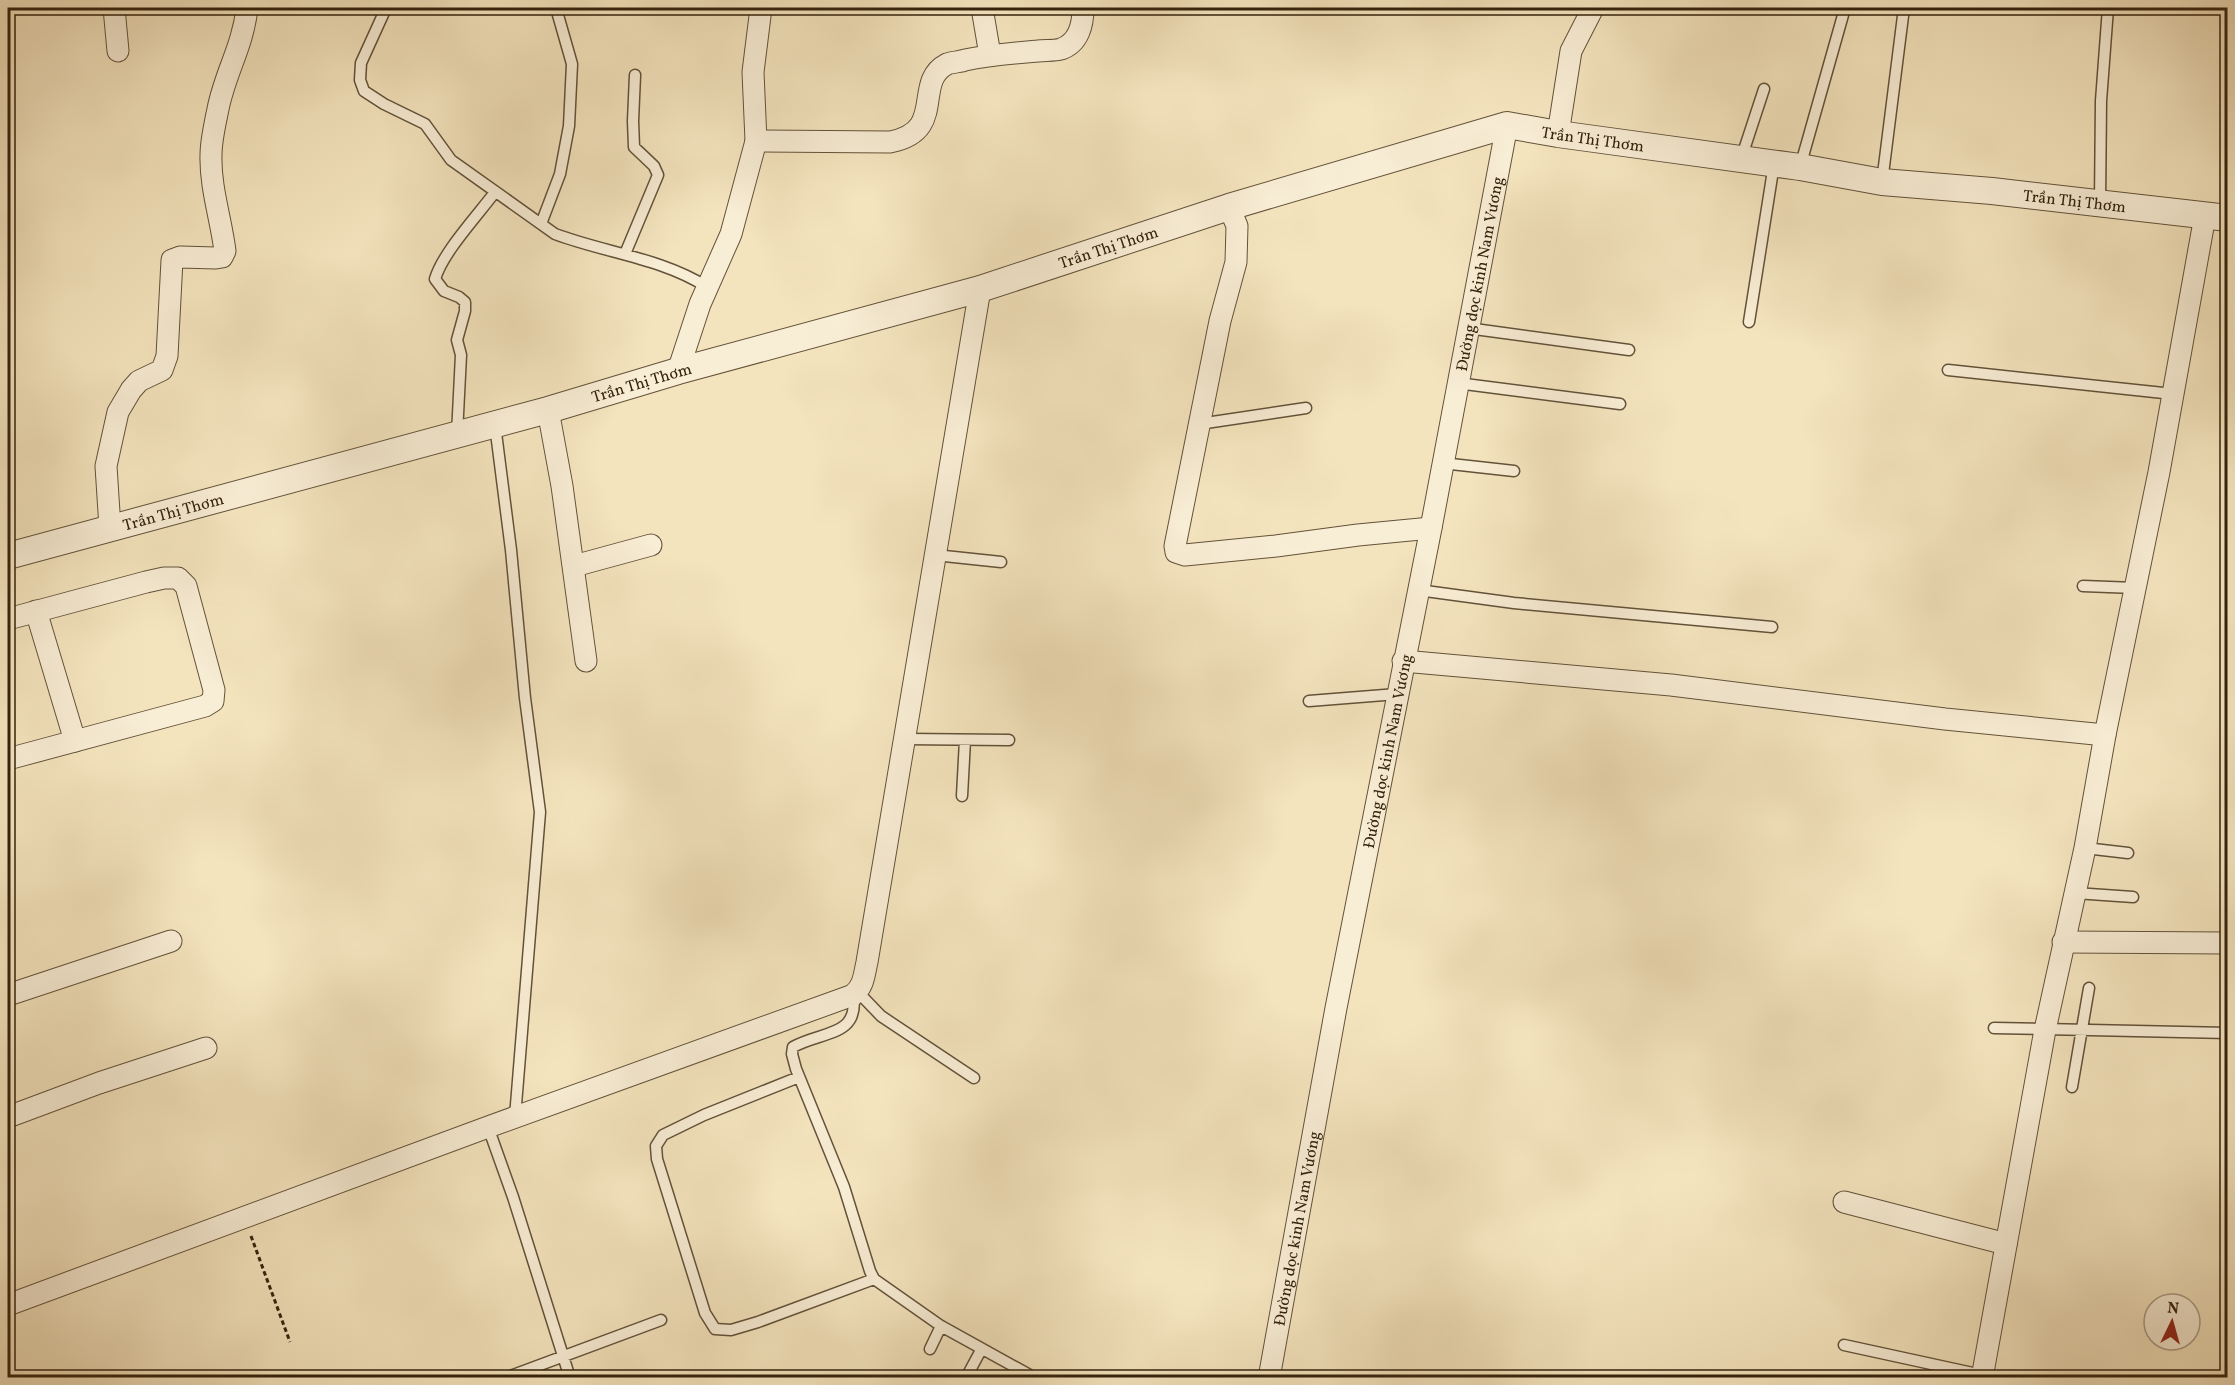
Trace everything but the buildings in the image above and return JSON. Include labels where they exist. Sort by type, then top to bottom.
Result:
[{"type":"street","points":[[114,8],[118,51]]},
{"type":"street","points":[[110,528],[105,466],[118,412],[139,381],[162,370],[167,356],[172,260],[180,257],[222,257],[225,251],[213,187],[211,154],[218,108],[225,80],[243,36],[247,8]]},
{"type":"street","points":[[678,371],[707,287],[731,234],[756,141],[753,72],[761,8]]},
{"type":"street","points":[[982,8],[990,55]]},
{"type":"street","points":[[756,141],[890,142],[903,140],[915,134],[925,118],[935,75],[947,64],[990,55],[1061,49],[1076,38],[1083,22],[1083,8]]},
{"type":"street","points":[[1558,134],[1571,51],[1593,8]]},
{"type":"street","name":"Trần Thị Thơm","points":[[8,556],[548,410],[678,371],[980,289],[1229,207],[1507,125],[1800,167],[1882,183],[1992,190],[2100,203],[2212,222]]},
{"type":"street","name":"Đường dọc kinh Nam Vương","points":[[1269,1377],[1336,1008],[1431,528],[1507,125]]},
{"type":"street","points":[[1229,207],[1237,226],[1236,262],[1220,321],[1175,546],[1179,554],[1276,546],[1431,528]]},
{"type":"street","points":[[1982,1376],[2045,1030],[2085,848],[2199,253],[2212,222]]},
{"type":"street","points":[[8,1305],[855,993],[862,985],[867,962],[980,289]]},
{"type":"street","points":[[548,410],[562,486],[586,661]]},
{"type":"street","points":[[574,566],[651,546]]},
{"type":"street","points":[[8,619],[164,578],[178,578],[186,586],[194,610],[214,690],[213,701],[205,706],[8,759]]},
{"type":"street","points":[[36,611],[75,741]]},
{"type":"street","points":[[1403,661],[1671,685],[1945,719],[2105,735]]},
{"type":"street","points":[[8,995],[171,941]]},
{"type":"street","points":[[2063,942],[2228,943]]},
{"type":"street","points":[[8,1117],[99,1083],[206,1048]]},
{"type":"street","points":[[1844,1202],[2006,1244]]},
{"type":"lane","points":[[386,8],[361,63],[360,80],[364,91],[384,104],[425,124],[451,160],[555,234],[573,241],[651,261],[687,274],[707,287]]},
{"type":"lane","points":[[541,224],[560,174],[569,126],[572,64],[556,8]]},
{"type":"lane","points":[[1800,167],[1845,8]]},
{"type":"lane","points":[[1882,183],[1904,8]]},
{"type":"lane","points":[[2100,203],[2101,101],[2108,8]]},
{"type":"lane","points":[[625,254],[658,175],[654,166],[634,147],[635,75]]},
{"type":"lane","points":[[1741,159],[1764,89]]},
{"type":"lane","points":[[1749,322],[1774,164]]},
{"type":"lane","points":[[457,434],[461,356],[457,340],[465,302],[444,291],[435,279],[438,270],[495,192]]},
{"type":"lane","points":[[1467,328],[1629,350]]},
{"type":"lane","points":[[1948,370],[2173,394]]},
{"type":"lane","points":[[1457,383],[1620,404]]},
{"type":"lane","points":[[1199,424],[1306,408]]},
{"type":"lane","points":[[495,424],[540,812],[515,1117]]},
{"type":"lane","points":[[1442,463],[1514,471]]},
{"type":"lane","points":[[935,555],[1001,562]]},
{"type":"lane","points":[[2083,586],[2135,588]]},
{"type":"lane","points":[[1418,590],[1514,603],[1772,627]]},
{"type":"lane","points":[[1309,701],[1397,694]]},
{"type":"lane","points":[[904,739],[1009,740]]},
{"type":"lane","points":[[962,796],[965,740]]},
{"type":"lane","points":[[2085,848],[2128,853]]},
{"type":"lane","points":[[2075,893],[2133,897]]},
{"type":"lane","points":[[2072,1087],[2089,988]]},
{"type":"lane","points":[[855,993],[854,1014],[849,1023],[834,1032],[802,1042],[794,1047],[792,1054],[843,1187],[874,1279],[941,1326],[981,1350],[1035,1377]]},
{"type":"lane","points":[[855,993],[881,1016],[974,1078]]},
{"type":"lane","points":[[1994,1028],[2228,1033]]},
{"type":"lane","points":[[799,1077],[663,1135],[656,1146],[657,1159],[705,1313],[715,1329],[731,1330],[759,1322],[874,1279]]},
{"type":"lane","points":[[488,1127],[513,1197],[570,1377]]},
{"type":"lane","points":[[505,1377],[661,1320]]},
{"type":"lane","points":[[930,1349],[941,1326]]},
{"type":"lane","points":[[1844,1346],[1982,1376]]},
{"type":"lane","points":[[967,1376],[981,1350]]},
{"type":"path","points":[[244,1217],[290,1342]]}]
